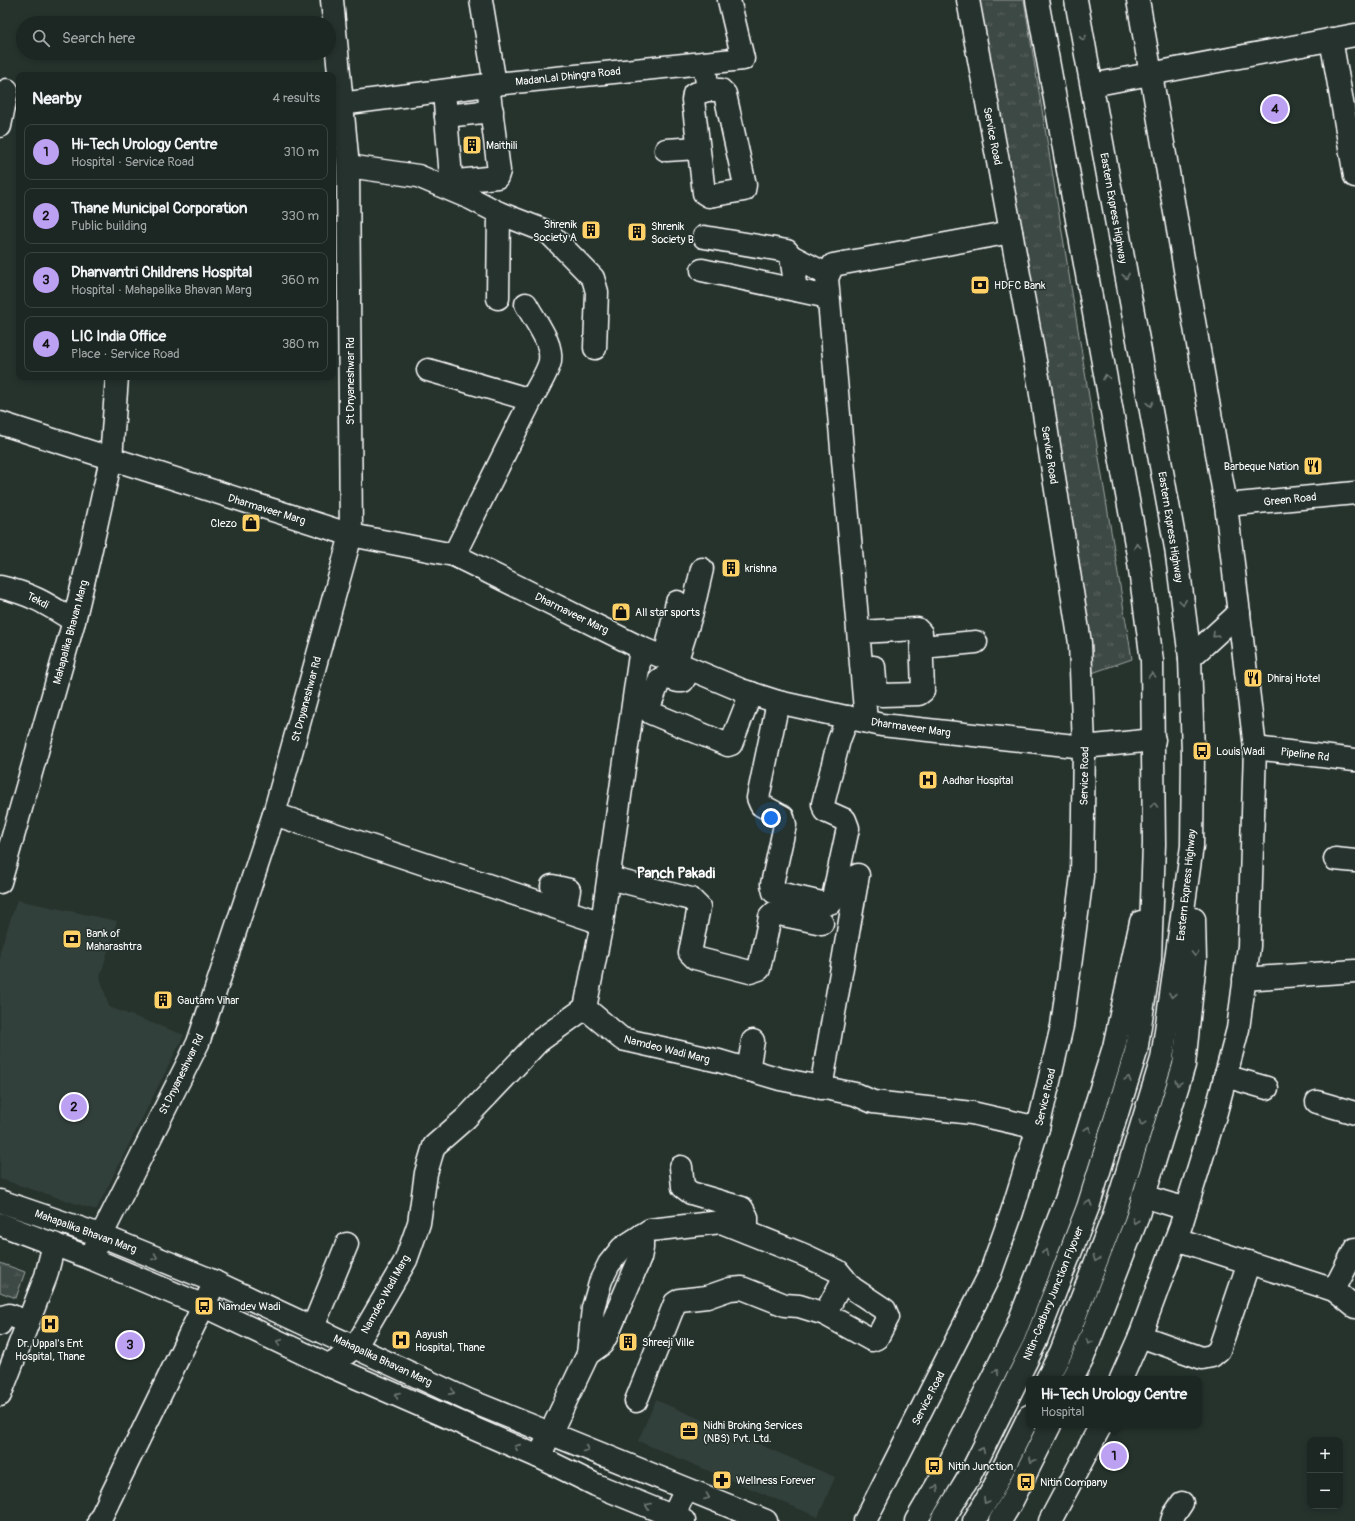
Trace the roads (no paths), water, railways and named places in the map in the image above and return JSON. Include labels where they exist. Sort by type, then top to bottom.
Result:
[{"type":"main road","name":"St Dnyaneshwar Rd","points":[[332,0],[333,16]]},
{"type":"main road","points":[[444,91],[451,178],[457,181],[497,177],[499,171],[492,111],[492,84],[481,0]]},
{"type":"main road","name":"MadanLal Dhingra Road","points":[[337,105],[492,84],[743,59],[729,0]]},
{"type":"main road","name":"Service Road","points":[[865,1521],[990,1274],[1012,1212],[1038,1128],[1062,1026],[1081,884],[1084,747],[1080,643],[1040,388],[968,0]]},
{"type":"main road","points":[[916,1521],[948,1468],[1014,1335],[1066,1200],[1114,1047],[1136,948],[1154,844],[1152,661],[1138,555],[1037,0]]},
{"type":"main road","name":"Eastern Express Highway","points":[[1048,1376],[1060,1352],[1114,1215],[1162,1059],[1177,966],[1192,846],[1193,754],[1190,658],[1176,548],[1076,0]]},
{"type":"main road","points":[[1122,1376],[1140,1336],[1176,1239],[1238,1029],[1249,946],[1255,748],[1226,505],[1138,0]]},
{"type":"main road","points":[[1092,85],[1355,35]]},
{"type":"main road","points":[[1331,39],[1347,85],[1354,167]]},
{"type":"main road","name":"St Dnyaneshwar Rd","points":[[335,60],[335,72]]},
{"type":"main road","points":[[704,63],[708,90]]},
{"type":"main road","name":"St Dnyaneshwar Rd","points":[[90,1258],[198,1043],[274,814],[351,535],[348,166],[337,105],[336,84]]},
{"type":"main road","points":[[0,126],[9,90]]},
{"type":"main road","points":[[708,90],[721,90],[725,94],[745,185],[744,190],[709,196],[704,193],[693,100],[694,94],[708,90]]},
{"type":"main road","points":[[446,116],[492,111]]},
{"type":"main road","points":[[666,150],[698,148]]},
{"type":"main road","points":[[348,166],[418,176],[470,198],[499,213],[548,232],[593,278],[597,292],[596,348]]},
{"type":"main road","points":[[498,298],[499,213]]},
{"type":"main road","points":[[865,632],[918,629],[921,632],[923,691],[919,694],[882,695],[876,693],[865,632],[828,297],[828,275],[833,265],[1011,232]]},
{"type":"main road","points":[[704,237],[787,251],[791,256],[828,275]]},
{"type":"main road","points":[[791,256],[796,290]]},
{"type":"main road","points":[[702,270],[828,297]]},
{"type":"main road","points":[[454,555],[550,362],[549,350],[544,336],[526,304]]},
{"type":"main road","points":[[428,370],[532,400]]},
{"type":"main road","name":"Mahapalika Bhavan Marg","points":[[0,882],[74,621],[111,459],[117,380]]},
{"type":"main road","name":"Dharmaveer Marg","points":[[0,423],[351,535],[454,555],[641,648],[751,693],[778,702],[882,725],[1084,747],[1154,740]]},
{"type":"main road","name":"Green Road","points":[[1226,505],[1355,493]]},
{"type":"main road","points":[[677,663],[690,619],[702,569]]},
{"type":"main road","name":"Tekdi","points":[[0,587],[22,592],[38,598],[74,621]]},
{"type":"main road","points":[[677,602],[677,663],[683,680],[678,682],[664,677],[660,679],[649,708],[651,713],[728,745],[731,744],[751,693]]},
{"type":"main road","points":[[1190,658],[1239,613]]},
{"type":"main road","points":[[778,702],[758,798],[761,805],[783,817],[785,826],[772,884],[774,892],[826,904],[832,902],[848,828],[845,820],[825,811],[823,804],[839,740],[857,719],[865,632]]},
{"type":"main road","points":[[922,647],[976,642]]},
{"type":"main road","points":[[585,1008],[602,923],[609,878],[641,648]]},
{"type":"main road","name":"Pipeline Rd","points":[[1255,748],[1355,760]]},
{"type":"main road","points":[[274,814],[568,895],[602,923]]},
{"type":"main road","name":"Nitin-Cadbury Junction Flyover","points":[[942,1521],[968,1479],[1035,1343],[1088,1207],[1136,1052],[1150,959],[1154,844]]},
{"type":"main road","points":[[1074,1376],[1082,1360],[1133,1228],[1184,1065],[1195,961],[1192,846]]},
{"type":"main road","points":[[821,1088],[858,875]]},
{"type":"main road","points":[[609,878],[692,899],[699,908],[690,953],[696,958],[750,972],[759,969],[770,917],[774,913],[822,923]]},
{"type":"main road","points":[[1244,979],[1355,971]]},
{"type":"main road","name":"Namdeo Wadi Marg","points":[[330,1366],[356,1346],[406,1260],[419,1223],[426,1173],[434,1146],[466,1118],[539,1041],[585,1008],[622,1039],[719,1061],[748,1070],[821,1088],[855,1094],[874,1102],[972,1113],[1038,1128]]},
{"type":"main road","points":[[748,1070],[753,1041]]},
{"type":"main road","points":[[1225,1076],[1268,1088]]},
{"type":"main road","points":[[1317,1102],[1355,1113]]},
{"type":"main road","points":[[681,1167],[683,1187],[691,1193],[742,1208],[747,1217],[747,1232]]},
{"type":"main road","points":[[1143,1196],[1186,1209]]},
{"type":"main road","name":"Mahapalika Bhavan Marg","points":[[0,1201],[100,1236],[215,1282],[356,1346],[493,1411],[766,1521]]},
{"type":"main road","points":[[539,1457],[588,1354],[593,1308],[601,1280],[609,1264],[622,1248],[650,1230],[721,1222],[838,1270],[852,1288],[885,1310],[888,1317],[877,1338],[872,1340],[825,1314],[799,1306],[785,1305],[742,1288],[730,1289],[707,1297],[680,1300],[676,1303],[636,1401]]},
{"type":"main road","name":"Mahapalika Bhavan Marg","points":[[0,1224],[90,1258],[204,1306],[330,1366],[486,1433],[596,1485],[676,1520]]},
{"type":"main road","points":[[1176,1239],[1334,1290],[1355,1307]]},
{"type":"main road","points":[[0,1395],[8,1350],[28,1322],[46,1276],[54,1244]]},
{"type":"main road","points":[[313,1327],[347,1244]]},
{"type":"main road","points":[[1334,1290],[1355,1249]]},
{"type":"main road","points":[[1140,1336],[1202,1358],[1212,1356],[1219,1350],[1248,1262]]},
{"type":"main road","points":[[825,1314],[844,1278]]},
{"type":"main road","points":[[99,1521],[215,1282]]},
{"type":"main road","points":[[0,1324],[3,1317],[9,1315],[28,1322]]},
{"type":"main road","points":[[486,1433],[493,1411]]},
{"type":"main road","points":[[974,1521],[992,1491],[1026,1422]]},
{"type":"main road","points":[[1000,1521],[1048,1428]]},
{"type":"main road","points":[[1050,1521],[1099,1428]]},
{"type":"main road","points":[[676,1520],[686,1489]]},
{"type":"place","name":"LIC India Office","points":[[1275,109]]},
{"type":"place","name":"Maithili","points":[[472,145]]},
{"type":"place","name":"Shrenik Society A","points":[[591,230]]},
{"type":"place","name":"Shrenik Society B","points":[[637,232]]},
{"type":"place","name":"HDFC Bank","points":[[980,285]]},
{"type":"place","name":"Barbeque Nation","points":[[1313,466]]},
{"type":"place","name":"Clezo","points":[[251,523]]},
{"type":"place","name":"krishna","points":[[731,568]]},
{"type":"place","name":"All star sports","points":[[621,612]]},
{"type":"place","name":"Dhiraj Hotel","points":[[1253,678]]},
{"type":"place","name":"Louis Wadi","points":[[1202,751]]},
{"type":"place","name":"Aadhar Hospital","points":[[928,780]]},
{"type":"place","name":"Bank of Maharashtra","points":[[72,939]]},
{"type":"place","name":"Gautam Vihar","points":[[163,1000]]},
{"type":"place","name":"Thane Municipal Corporation","points":[[74,1107]]},
{"type":"place","name":"Namdev Wadi","points":[[204,1306]]},
{"type":"place","name":"Dr. Uppal's Ent Hospital, Thane","points":[[50,1324]]},
{"type":"place","name":"Aayush Hospital, Thane","points":[[401,1340]]},
{"type":"place","name":"Shreeji Ville","points":[[628,1342]]},
{"type":"place","name":"Dhanvantri Childrens Hospital","points":[[130,1345]]},
{"type":"place","name":"Nidhi Broking Services (NBS) Pvt. Ltd.","points":[[689,1431]]},
{"type":"place","name":"Hi-Tech Urology Centre","points":[[1114,1456]]},
{"type":"place","name":"Nitin Junction","points":[[934,1466]]},
{"type":"place","name":"Wellness Forever","points":[[722,1480]]},
{"type":"place","name":"Nitin Company","points":[[1026,1482]]},
{"type":"district","name":"Panch Pakadi","points":[[676,873]]}]
